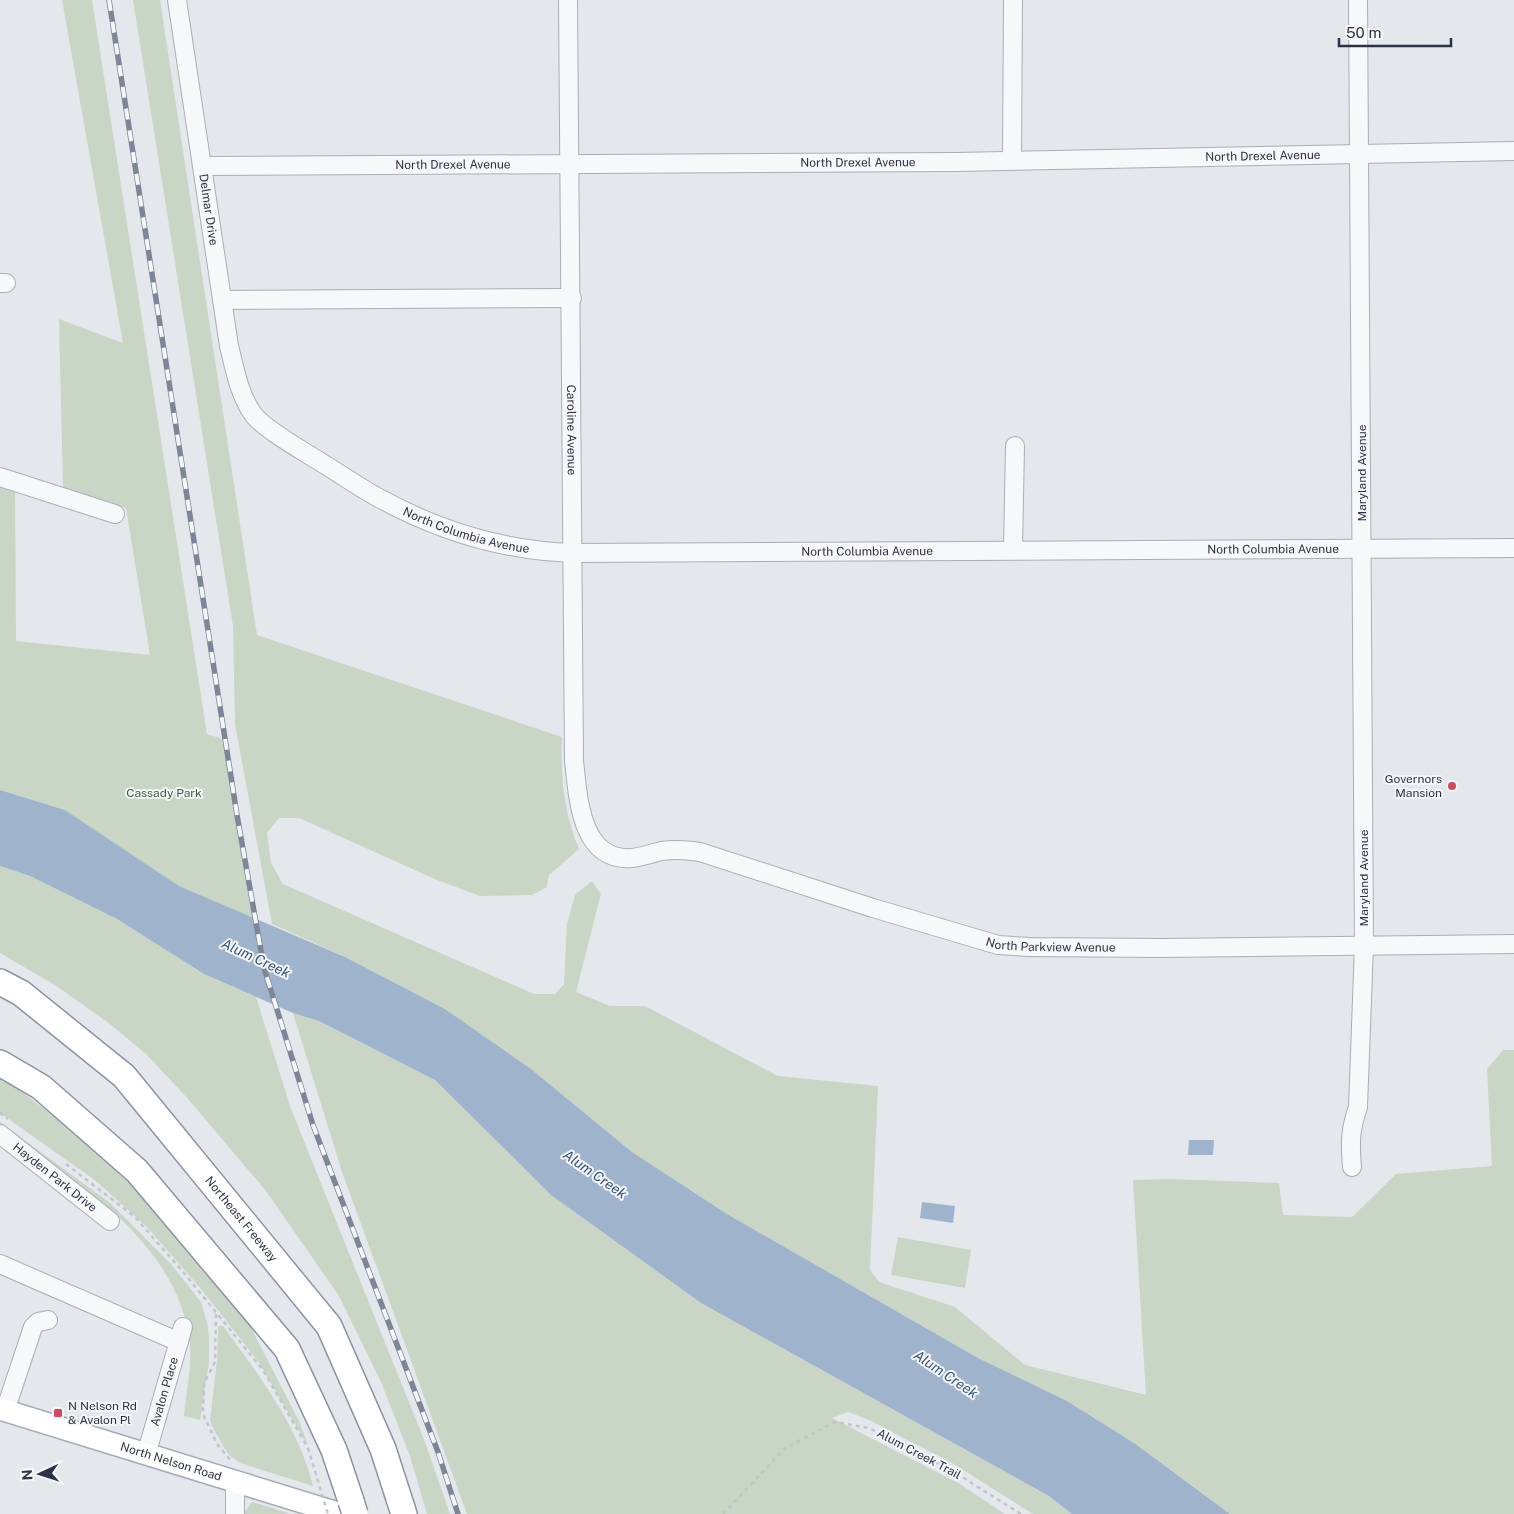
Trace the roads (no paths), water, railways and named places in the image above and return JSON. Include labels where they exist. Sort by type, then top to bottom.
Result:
[{"type":"highway","name":"Northeast Freeway","points":[[0,982],[22,993],[124,1076],[329,1326],[383,1449],[404,1514]]},
{"type":"highway","points":[[0,1063],[41,1087],[137,1170],[288,1350],[334,1450],[344,1507]]},
{"type":"main road","name":"North Nelson Road","points":[[3,1410],[146,1455],[234,1473],[344,1507]]},
{"type":"street","name":"Delmar Drive","points":[[177,0],[229,346],[244,399],[255,416]]},
{"type":"street","name":"Caroline Avenue","points":[[568,0],[572,298],[574,761],[580,814],[585,828],[594,842],[605,851]]},
{"type":"street","points":[[1012,160],[1013,0]]},
{"type":"street","name":"Maryland Avenue","points":[[1352,1167],[1350,1139],[1351,1127],[1358,1107],[1364,946],[1358,0]]},
{"type":"street","name":"North Drexel Avenue","points":[[203,166],[1012,160],[1514,151]]},
{"type":"street","points":[[222,300],[572,298]]},
{"type":"street","name":"North Columbia Avenue","points":[[255,416],[287,441],[379,498],[428,522],[474,538],[517,548],[574,553],[1514,548]]},
{"type":"street","points":[[1013,550],[1015,446]]},
{"type":"street","points":[[0,477],[115,514]]},
{"type":"street","name":"North Parkview Avenue","points":[[605,851],[616,856],[631,858],[663,851],[700,852],[873,908],[998,945],[1036,947],[1514,944]]},
{"type":"street","name":"Hayden Park Drive","points":[[0,1134],[110,1221]]},
{"type":"street","name":"Avalon Place","points":[[0,1264],[181,1335],[146,1455]]},
{"type":"street","points":[[3,1410],[33,1327],[38,1322],[48,1320]]},
{"type":"street","points":[[234,1473],[235,1514]]},
{"type":"water","name":"Alum Creek","points":[[0,790],[65,810],[179,886],[345,957],[445,1009],[531,1069],[632,1152],[727,1214],[978,1358],[1067,1401],[1134,1443],[1230,1514],[1072,1514],[1049,1496],[701,1303],[551,1195],[435,1080],[319,1021],[293,1013],[204,974],[117,919],[30,876],[0,866]]},
{"type":"water","points":[[1189,1140],[1214,1140],[1213,1155],[1188,1155]]},
{"type":"water","points":[[922,1202],[955,1206],[953,1223],[920,1218]]},
{"type":"railway","points":[[109,0],[237,815],[264,968],[313,1125],[438,1452],[458,1514]]},
{"type":"place","name":"Governors Mansion","points":[[1452,786]]},
{"type":"place","name":"N Nelson Rd & Avalon Pl","points":[[58,1413]]},
{"type":"park label","name":"Cassady Park","points":[[164,793]]}]
